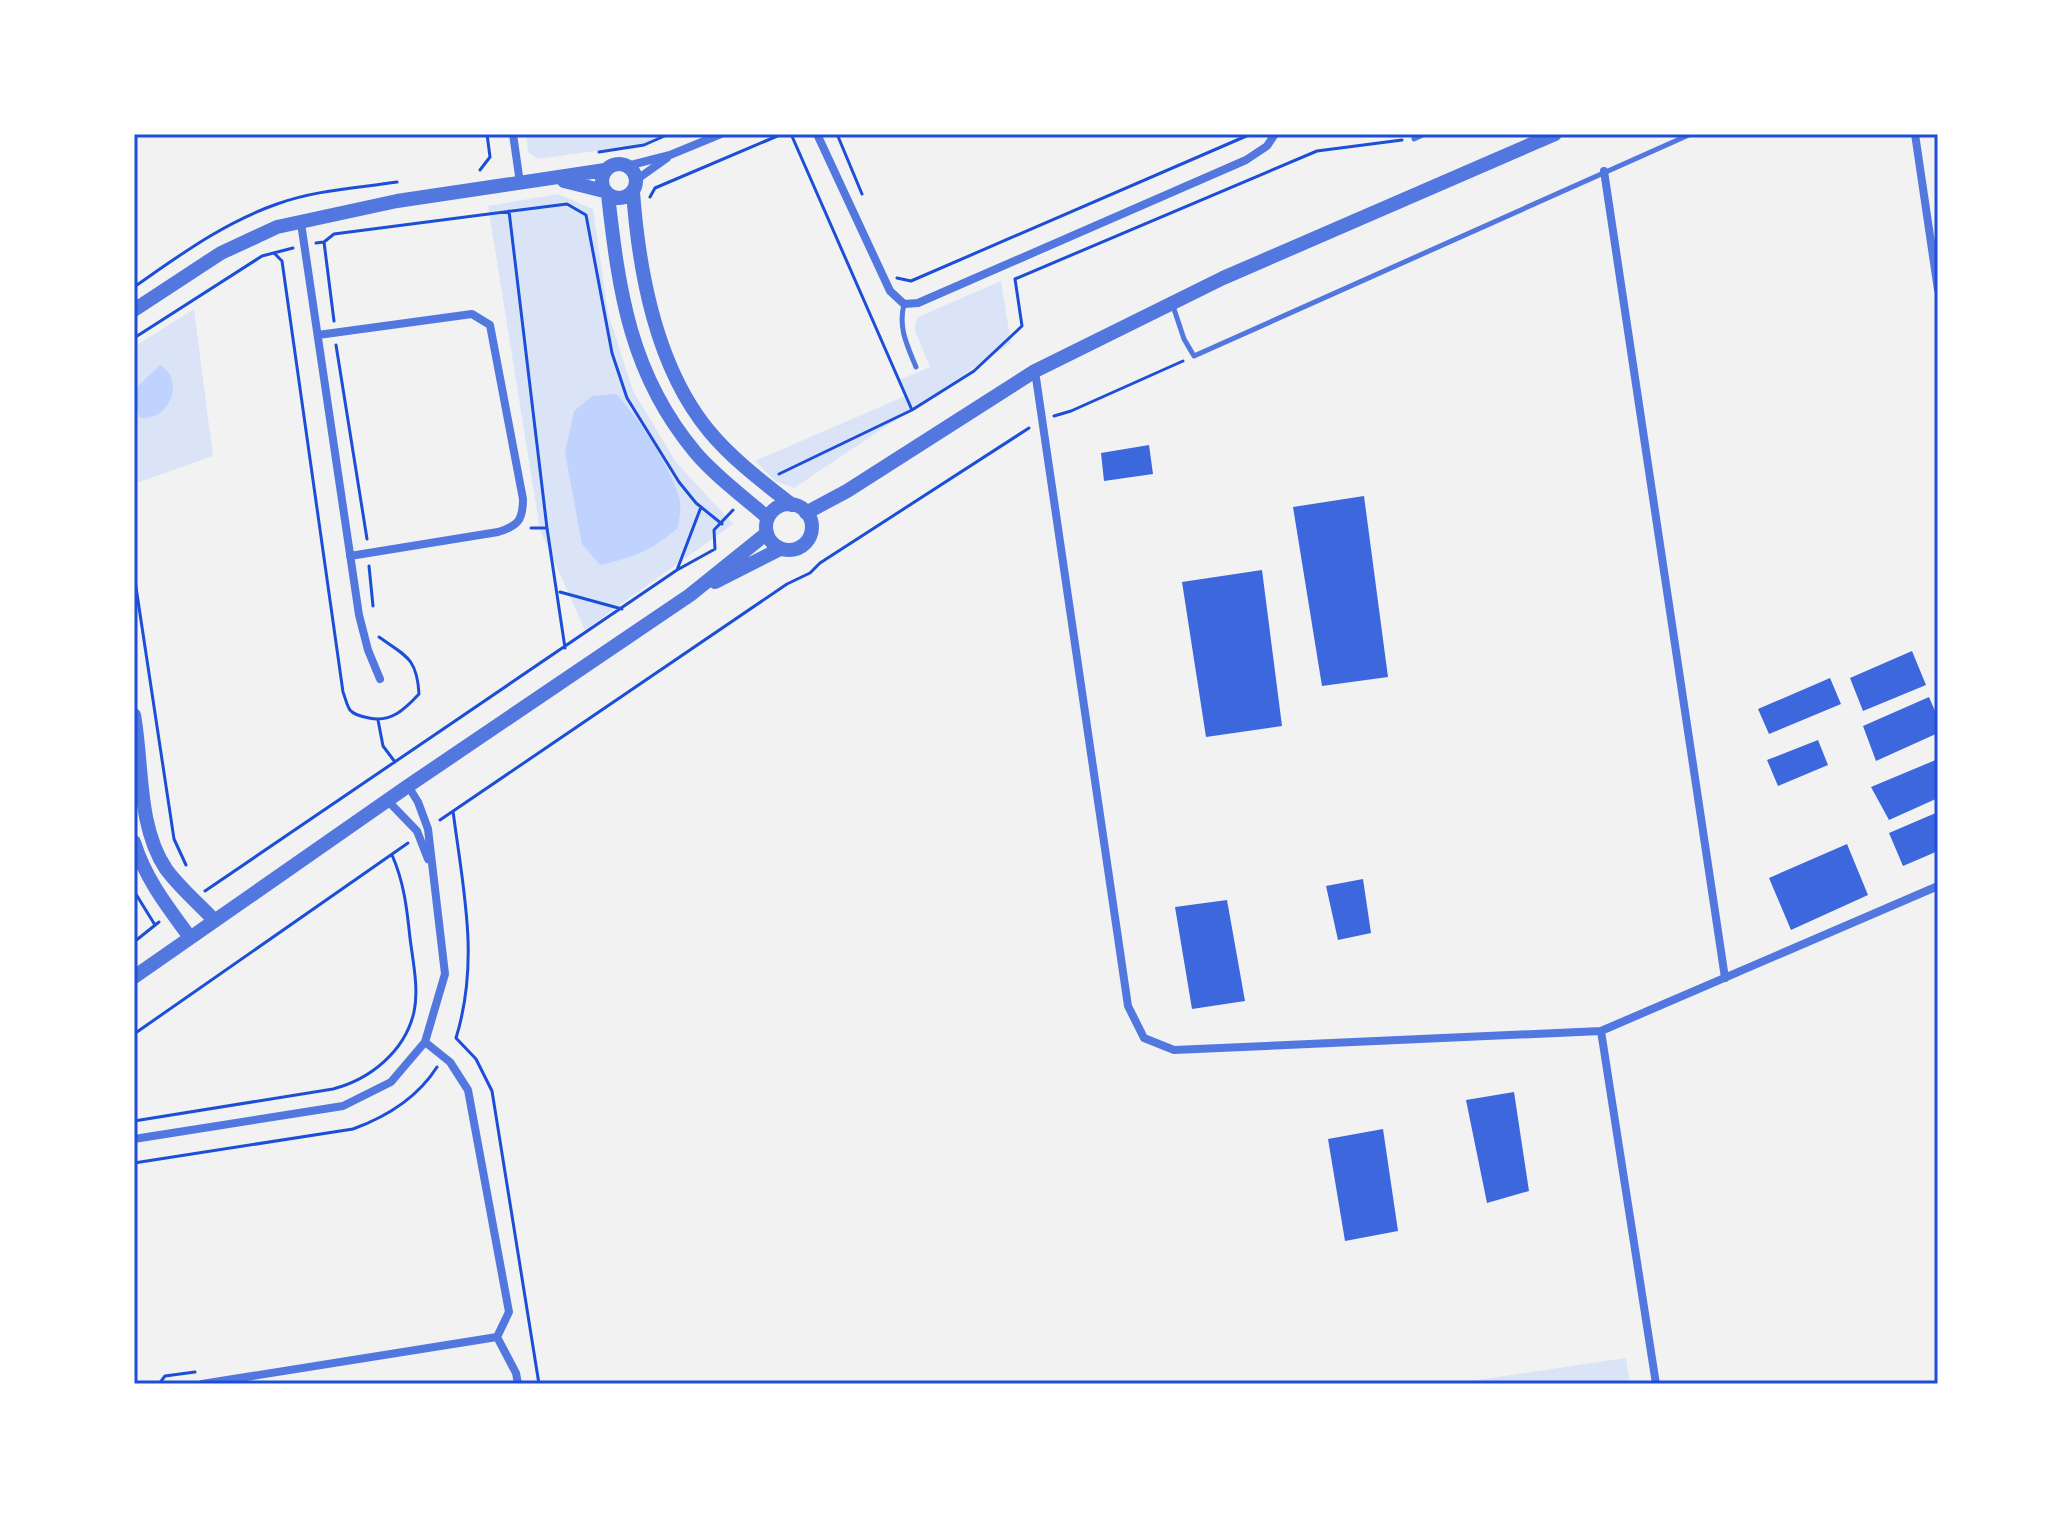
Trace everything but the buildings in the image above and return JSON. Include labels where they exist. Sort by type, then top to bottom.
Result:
[{"type":"street","points":[[513,134],[520,184]]},
{"type":"street","points":[[627,166],[670,155],[721,134]]},
{"type":"street","points":[[817,134],[890,291],[904,304],[918,303],[1246,160],[1267,146],[1275,134]]},
{"type":"street","points":[[809,518],[1035,371],[1223,278],[1555,134]]},
{"type":"street","points":[[1915,134],[1938,290]]},
{"type":"street","points":[[556,179],[620,199],[670,155]]},
{"type":"street","points":[[134,310],[221,253],[277,227],[397,201],[556,179],[605,170],[615,164],[627,166],[632,169],[635,221],[648,291],[662,346],[679,386],[709,431],[762,482],[809,518]]},
{"type":"street","points":[[605,170],[601,182],[606,193],[617,276],[629,330],[647,375],[664,410],[696,454],[744,497],[767,525],[772,543],[780,549]]},
{"type":"street","points":[[1604,171],[1725,978]]},
{"type":"street","points":[[301,223],[359,615],[380,679]]},
{"type":"street","points":[[318,335],[472,314],[483,318],[490,325],[523,499],[523,515],[517,524],[498,532],[350,556]]},
{"type":"street","points":[[1035,371],[1128,1006],[1144,1038],[1174,1050],[1601,1031],[1938,886]]},
{"type":"street","points":[[690,595],[767,525],[778,507],[792,505]]},
{"type":"street","points":[[134,977],[189,936],[690,595],[780,549],[803,545],[809,537],[809,518]]},
{"type":"street","points":[[134,715],[146,815],[155,845],[166,869],[214,920]]},
{"type":"street","points":[[134,1139],[343,1106],[391,1082],[425,1042],[445,974],[428,829],[408,786]]},
{"type":"street","points":[[387,800],[417,831],[431,867]]},
{"type":"street","points":[[134,842],[141,866],[154,889],[189,936]]},
{"type":"street","points":[[1601,1031],[1656,1384]]},
{"type":"street","points":[[425,1042],[450,1062],[468,1090],[509,1312],[497,1337]]},
{"type":"street","points":[[202,1384],[497,1337]]},
{"type":"street","points":[[497,1337],[516,1373],[518,1384]]},
{"type":"lane","points":[[1414,139],[1425,134]]},
{"type":"lane","points":[[1172,303],[1184,339],[1194,356],[1691,134]]},
{"type":"lane","points":[[904,304],[900,320],[902,333],[916,367]]},
{"type":"path","points":[[587,154],[644,145],[669,134]]},
{"type":"path","points":[[645,204],[655,188],[782,134]]},
{"type":"path","points":[[791,134],[912,410]]},
{"type":"path","points":[[837,134],[867,206]]},
{"type":"path","points":[[897,278],[911,281],[1251,134]]},
{"type":"path","points":[[762,482],[912,410],[974,371],[1022,326],[1015,279],[1317,151],[1414,139]]},
{"type":"path","points":[[509,211],[547,528],[566,648]]},
{"type":"path","points":[[428,829],[787,584],[810,573],[820,563],[1042,420],[1071,411],[1194,356]]},
{"type":"path","points":[[203,892],[677,570],[715,549],[714,530],[744,497]]},
{"type":"path","points":[[677,570],[701,507]]},
{"type":"path","points":[[134,574],[174,839],[188,868]]},
{"type":"path","points":[[559,591],[622,609]]},
{"type":"path","points":[[378,720],[383,746],[395,762]]},
{"type":"path","points":[[453,811],[470,953],[465,1009],[456,1038],[476,1059],[492,1091],[539,1384]]},
{"type":"path","points":[[134,1034],[196,988],[419,836]]},
{"type":"path","points":[[134,1121],[333,1089],[363,1078],[387,1059],[408,1028],[414,1011],[416,987],[403,885],[392,855]]},
{"type":"path","points":[[134,891],[155,925],[134,942]]},
{"type":"path","points":[[134,1368],[136,1384]]},
{"type":"shaded area","points":[[526,134],[669,134],[647,144],[538,159],[528,152]]},
{"type":"shaded area","points":[[558,194],[593,209],[608,313],[633,391],[676,462],[733,524],[585,630],[540,530],[488,206]]},
{"type":"shaded area","points":[[1001,281],[1011,343],[794,488],[775,481],[755,461],[905,396],[899,380],[930,367],[914,328],[918,317]]},
{"type":"shaded area","points":[[194,309],[213,456],[134,484],[134,347]]},
{"type":"shaded area","points":[[1626,1358],[1630,1384],[1450,1384]]},
{"type":"water","points":[[160,365],[168,371],[172,380],[171,398],[160,413],[140,418],[134,404],[135,389]]},
{"type":"water","points":[[616,394],[661,457],[675,485],[680,512],[678,528],[651,548],[600,565],[582,544],[565,453],[574,411],[592,396]]}]
